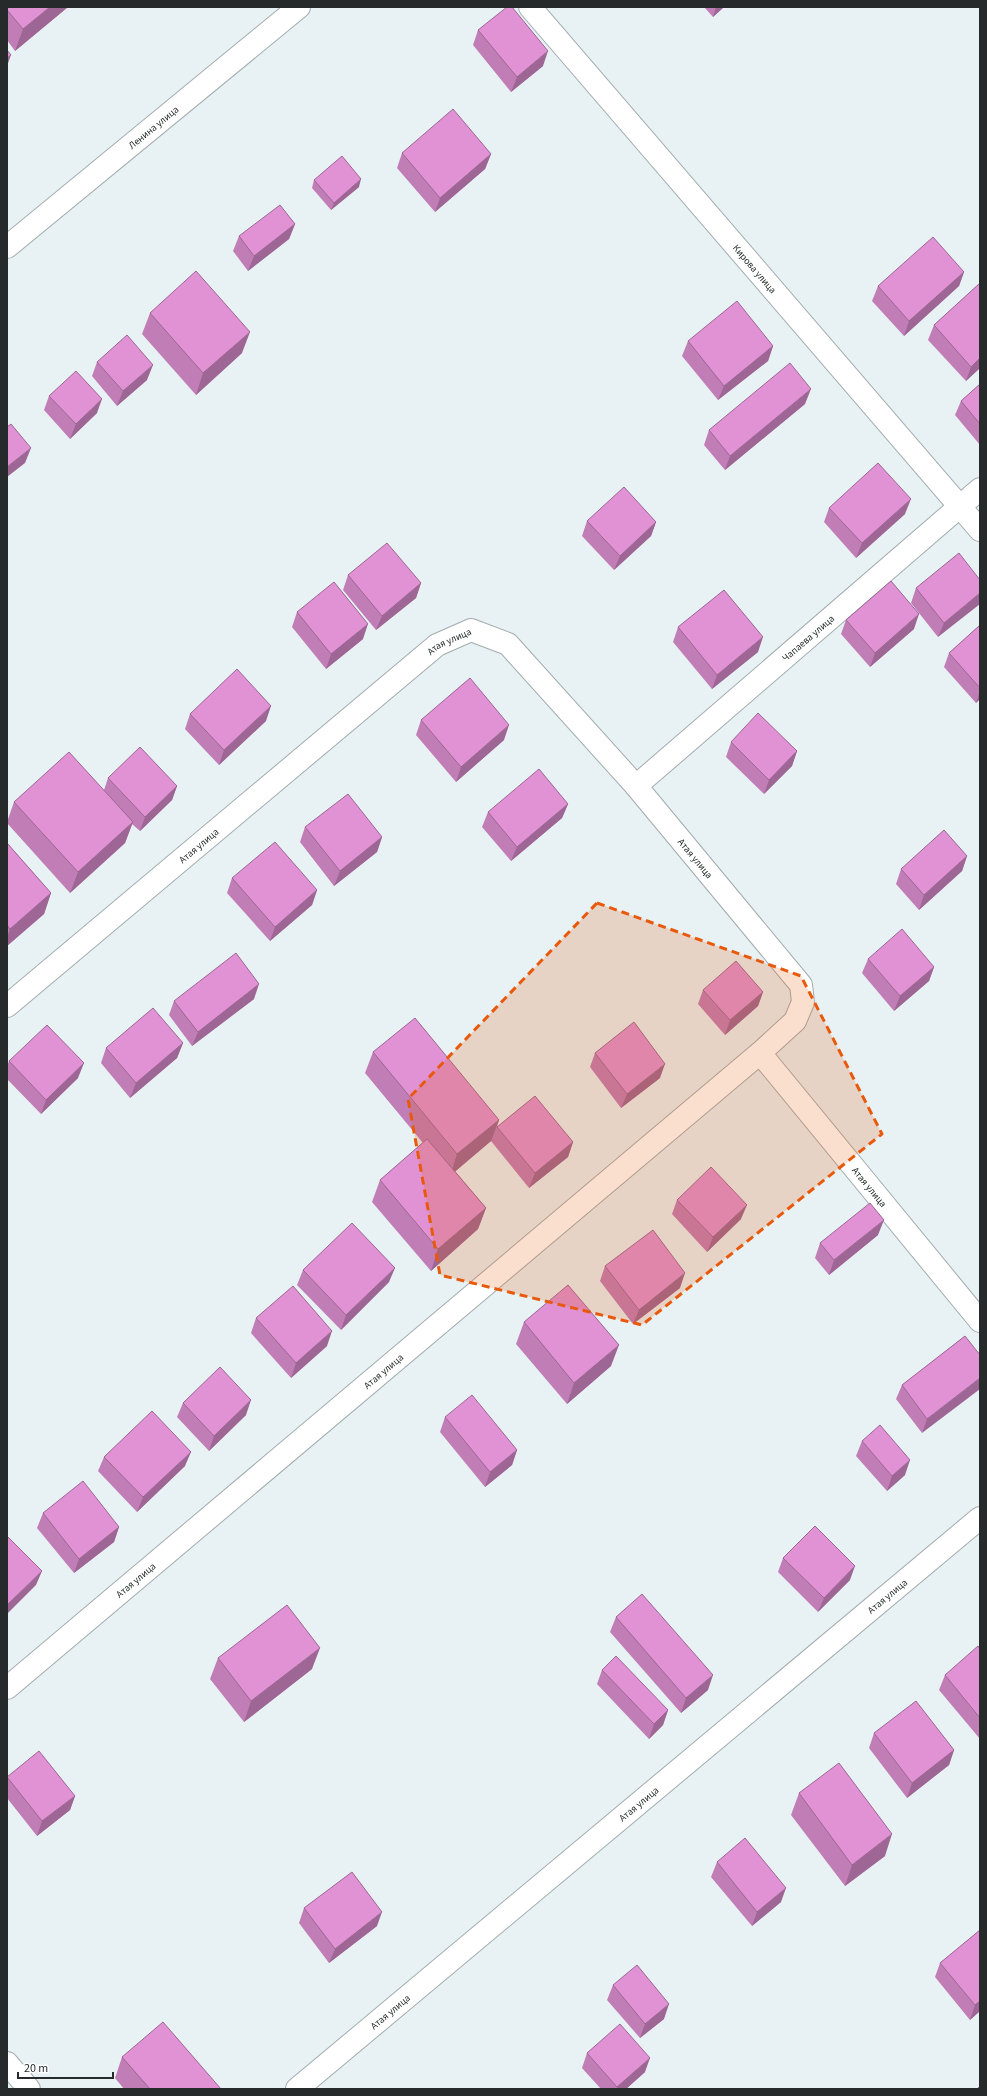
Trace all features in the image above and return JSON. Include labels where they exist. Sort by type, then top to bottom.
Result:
[{"type":"street","name":"Ленина улица","points":[[7,247],[300,7]]},
{"type":"street","name":"Кирова улица","points":[[530,7],[980,530]]},
{"type":"street","name":"Чапаева улица","points":[[636,786],[980,489]]},
{"type":"street","name":"Атая улица","points":[[7,1006],[437,645],[471,630],[508,644],[636,786],[801,985],[803,1002],[795,1021],[760,1053],[7,1688]]},
{"type":"street","name":"Атая улица","points":[[760,1053],[980,1321]]},
{"type":"street","name":"Атая улица","points":[[298,2089],[980,1518]]},
{"type":"street","points":[[7,2063],[29,2089]]},
{"type":"highlighted area","points":[[597,903],[801,976],[882,1134],[642,1325],[440,1275],[408,1099]]},
{"type":"building","points":[[7,7],[50,7],[23,29],[7,10]]},
{"type":"building","points":[[507,7],[512,7],[548,51],[517,77],[478,30]]},
{"type":"building","points":[[7,50],[11,55],[7,58]]},
{"type":"building","points":[[453,109],[491,154],[440,198],[402,153]]},
{"type":"building","points":[[342,156],[361,179],[334,203],[314,180]]},
{"type":"building","points":[[280,205],[295,224],[254,256],[239,236]]},
{"type":"building","points":[[933,237],[964,272],[909,321],[878,286]]},
{"type":"building","points":[[196,271],[250,332],[203,373],[150,313]]},
{"type":"building","points":[[980,283],[980,358],[971,367],[934,325]]},
{"type":"building","points":[[737,301],[773,346],[724,386],[688,341]]},
{"type":"building","points":[[127,335],[153,365],[123,391],[97,362]]},
{"type":"building","points":[[790,363],[811,389],[730,456],[709,430]]},
{"type":"building","points":[[76,371],[102,399],[76,424],[49,396]]},
{"type":"building","points":[[980,384],[980,424],[961,401]]},
{"type":"building","points":[[11,424],[31,448],[7,467],[7,427]]},
{"type":"building","points":[[878,463],[911,499],[862,543],[829,508]]},
{"type":"building","points":[[624,487],[656,522],[620,556],[587,521]]},
{"type":"building","points":[[387,543],[421,583],[382,616],[348,575]]},
{"type":"building","points":[[959,553],[980,580],[980,593],[944,623],[916,588]]},
{"type":"building","points":[[891,581],[919,614],[875,653],[846,620]]},
{"type":"building","points":[[334,582],[368,624],[331,654],[297,612]]},
{"type":"building","points":[[724,590],[763,637],[717,675],[678,627]]},
{"type":"building","points":[[980,625],[980,688],[949,653]]},
{"type":"building","points":[[237,669],[271,706],[224,750],[190,714]]},
{"type":"building","points":[[470,678],[509,725],[461,767],[421,720]]},
{"type":"building","points":[[758,713],[797,751],[769,780],[731,742]]},
{"type":"building","points":[[140,747],[177,786],[145,817],[108,778]]},
{"type":"building","points":[[69,752],[133,822],[78,872],[14,802]]},
{"type":"building","points":[[539,769],[568,804],[517,847],[488,812]]},
{"type":"building","points":[[348,794],[382,837],[340,871],[305,827]]},
{"type":"building","points":[[944,830],[967,856],[924,895],[901,869]]},
{"type":"building","points":[[275,842],[317,890],[275,927],[232,878]]},
{"type":"building","points":[[7,843],[51,893],[10,929],[7,925]]},
{"type":"building","points":[[902,929],[934,967],[900,996],[868,959]]},
{"type":"building","points":[[236,953],[259,984],[198,1032],[174,1001]]},
{"type":"building","points":[[736,961],[763,992],[730,1020],[703,990]]},
{"type":"building","points":[[153,1008],[183,1043],[136,1083],[106,1048]]},
{"type":"building","points":[[415,1018],[499,1120],[457,1154],[373,1052]]},
{"type":"building","points":[[634,1022],[665,1064],[627,1094],[595,1053]]},
{"type":"building","points":[[47,1025],[84,1063],[46,1100],[9,1061]]},
{"type":"building","points":[[535,1096],[573,1142],[535,1173],[497,1127]]},
{"type":"building","points":[[427,1139],[486,1208],[438,1249],[380,1180]]},
{"type":"building","points":[[711,1167],[747,1205],[713,1237],[677,1200]]},
{"type":"building","points":[[870,1203],[884,1220],[834,1260],[820,1243]]},
{"type":"building","points":[[352,1223],[395,1268],[346,1315],[303,1270]]},
{"type":"building","points":[[653,1230],[685,1273],[639,1310],[605,1266]]},
{"type":"building","points":[[568,1285],[619,1345],[574,1383],[524,1322]]},
{"type":"building","points":[[293,1286],[332,1331],[296,1363],[256,1318]]},
{"type":"building","points":[[965,1336],[980,1355],[980,1378],[927,1419],[902,1385]]},
{"type":"building","points":[[220,1367],[251,1400],[214,1436],[183,1403]]},
{"type":"building","points":[[472,1395],[517,1450],[490,1472],[445,1417]]},
{"type":"building","points":[[152,1411],[191,1452],[143,1497],[104,1457]]},
{"type":"building","points":[[880,1425],[910,1460],[892,1476],[862,1441]]},
{"type":"building","points":[[83,1481],[119,1527],[79,1559],[43,1513]]},
{"type":"building","points":[[815,1526],[855,1566],[824,1598],[783,1558]]},
{"type":"building","points":[[7,1536],[42,1571],[7,1605]]},
{"type":"building","points":[[642,1594],[713,1675],[686,1698],[616,1617]]},
{"type":"building","points":[[287,1605],[320,1648],[251,1701],[218,1658]]},
{"type":"building","points":[[978,1646],[980,1649],[980,1718],[945,1675]]},
{"type":"building","points":[[616,1656],[668,1710],[654,1724],[602,1670]]},
{"type":"building","points":[[916,1701],[954,1750],[912,1783],[874,1733]]},
{"type":"building","points":[[39,1751],[75,1796],[42,1821],[7,1777]]},
{"type":"building","points":[[839,1763],[892,1834],[852,1865],[799,1793]]},
{"type":"building","points":[[745,1838],[786,1888],[757,1912],[717,1862]]},
{"type":"building","points":[[352,1872],[382,1912],[335,1949],[304,1908]]},
{"type":"building","points":[[980,1930],[980,2001],[975,2005],[940,1963]]},
{"type":"building","points":[[637,1965],[669,2004],[645,2024],[613,1985]]},
{"type":"building","points":[[163,2022],[221,2089],[150,2089],[122,2057]]},
{"type":"building","points":[[620,2024],[650,2058],[617,2087],[587,2053]]}]
